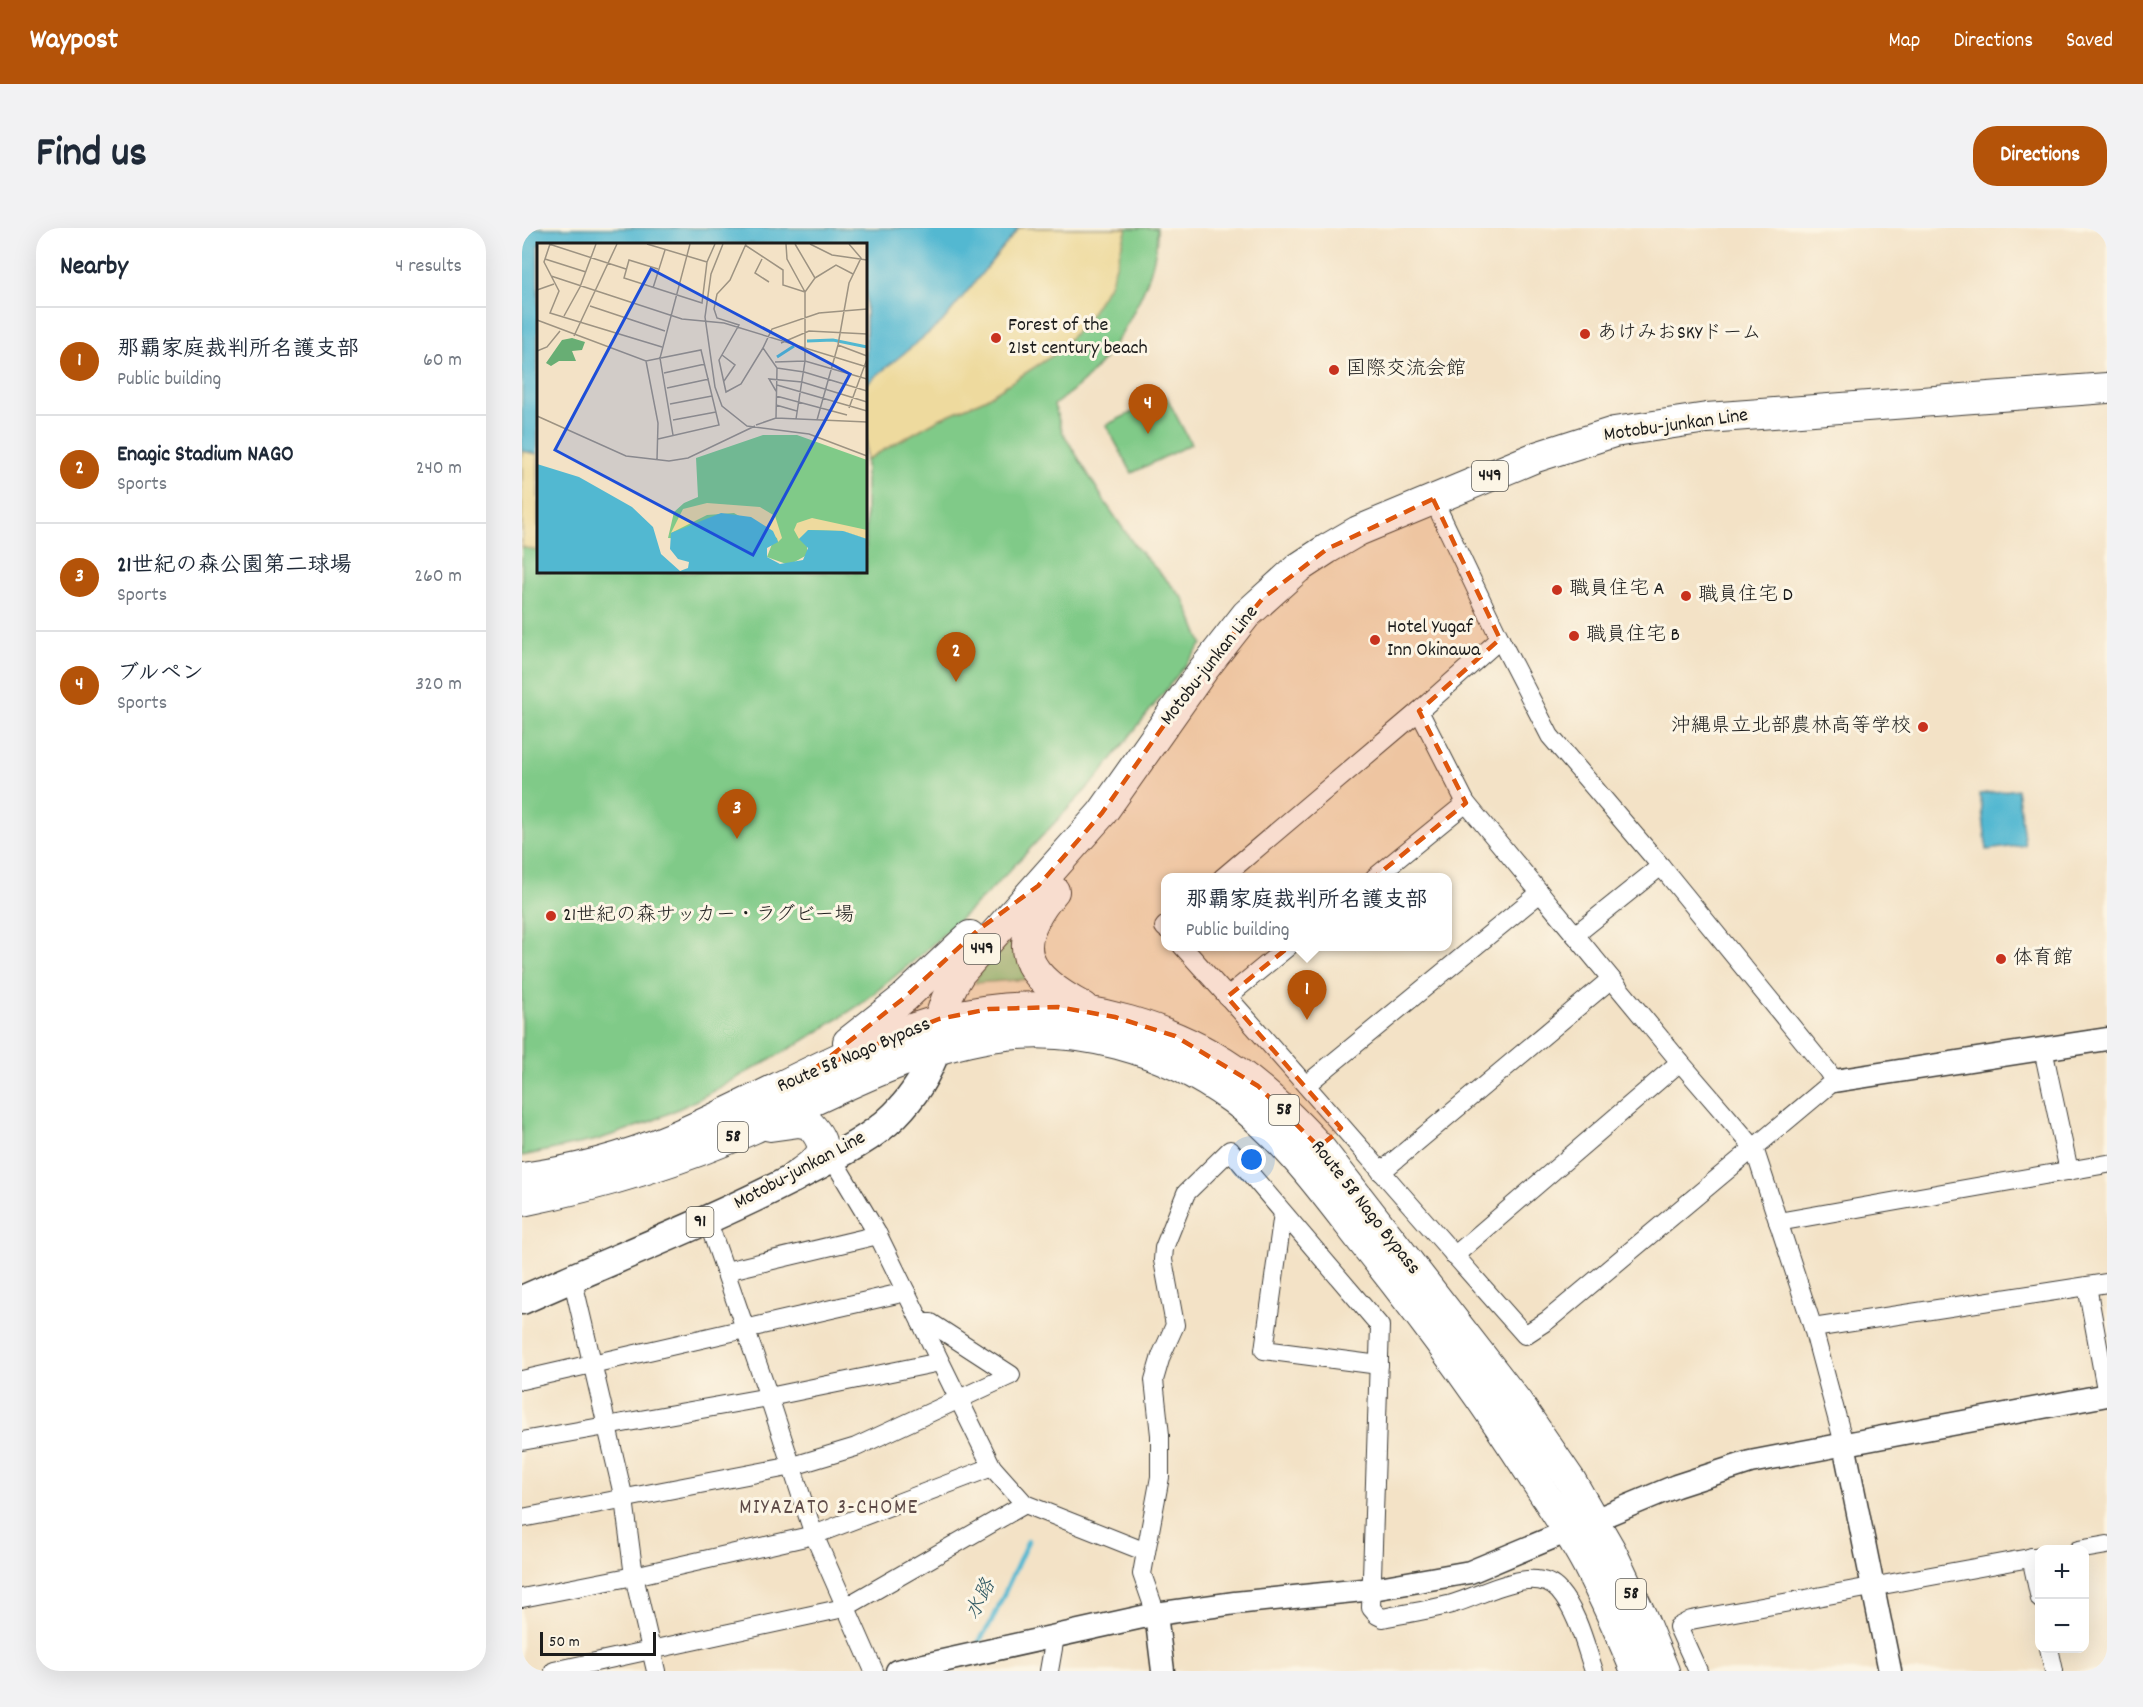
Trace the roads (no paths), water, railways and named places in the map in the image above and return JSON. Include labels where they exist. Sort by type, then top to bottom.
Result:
[{"type":"highway","name":"Motobu-junkan Line","points":[[936,1050],[939,1019],[947,994],[960,973],[1102,813],[1203,670],[1246,615],[1298,568],[1358,531],[1565,447],[1614,432],[1707,418],[2107,388]]},
{"type":"highway","points":[[1090,1011],[1066,998],[1041,979],[1031,966],[1028,947],[1031,925],[1037,914],[1094,841],[1102,813]]},
{"type":"highway","points":[[813,1071],[903,998],[978,930],[1038,886]]},
{"type":"highway","name":"Route 58 Nago Bypass","points":[[522,1178],[577,1168],[662,1142],[888,1037],[939,1019],[989,1009],[1058,1006],[1125,1019],[1174,1036],[1232,1067],[1258,1086],[1319,1147],[1517,1402],[1571,1481],[1587,1564],[1636,1671]]},
{"type":"highway","name":"Route 58 Nago Bypass","points":[[522,1200],[578,1190],[637,1173],[750,1130],[907,1059],[936,1050],[1002,1036],[1047,1033],[1082,1036],[1117,1044],[1182,1068],[1236,1101],[1284,1146],[1389,1274],[1497,1421],[1581,1525],[1641,1615],[1664,1671]]},
{"type":"highway","points":[[750,1130],[783,1123],[809,1124],[821,1142],[821,1154],[818,1160],[793,1178]]},
{"type":"main road","name":"Motobu-junkan Line","points":[[522,1300],[707,1219],[832,1158],[873,1132],[893,1116],[922,1081],[936,1050]]},
{"type":"street","points":[[1433,499],[1500,639],[1550,736],[1661,866],[1820,1060],[1834,1081]]},
{"type":"street","points":[[1228,873],[1500,639]]},
{"type":"street","points":[[1419,711],[1466,803],[1754,1148],[1813,1328],[1844,1444],[1890,1671]]},
{"type":"street","points":[[1380,873],[1466,803]]},
{"type":"street","points":[[1575,935],[1661,866]]},
{"type":"street","points":[[1306,1084],[1540,892]]},
{"type":"street","points":[[1186,951],[1525,1335],[1548,1320],[1834,1081],[2107,1039]]},
{"type":"street","points":[[1227,997],[1283,951]]},
{"type":"street","points":[[1381,1172],[1611,979]]},
{"type":"street","points":[[2043,1049],[2069,1171]]},
{"type":"street","points":[[1454,1256],[1680,1062]]},
{"type":"street","points":[[1319,1147],[1341,1128]]},
{"type":"street","points":[[1163,1671],[1156,1614],[1142,1574],[1160,1477],[1160,1435],[1155,1380],[1161,1356],[1174,1325],[1163,1260],[1164,1248],[1186,1193],[1230,1150],[1380,1326],[1371,1608],[1383,1618],[1455,1603],[1510,1583],[1530,1580],[1544,1582],[1558,1590],[1572,1611],[1594,1671]]},
{"type":"street","points":[[832,1158],[878,1235],[992,1467],[1025,1504],[1146,1552]]},
{"type":"street","points":[[1778,1222],[2107,1164]]},
{"type":"street","points":[[1283,1213],[1264,1350],[1379,1365]]},
{"type":"street","points":[[707,1219],[814,1535],[844,1608],[874,1671]]},
{"type":"street","points":[[726,1271],[878,1235]]},
{"type":"street","points":[[572,1277],[624,1499],[634,1576],[656,1671]]},
{"type":"street","points":[[1813,1328],[2107,1282]]},
{"type":"street","points":[[897,1671],[1156,1614],[1373,1589],[1470,1572],[1676,1486],[1750,1462],[2107,1395],[2087,1286]]},
{"type":"street","points":[[522,1380],[906,1292]]},
{"type":"street","points":[[522,1518],[792,1466],[856,1447],[1011,1375],[932,1323],[921,1323]]},
{"type":"street","points":[[522,1441],[769,1397],[940,1362]]},
{"type":"street","points":[[522,1598],[634,1576],[814,1535],[992,1467]]},
{"type":"street","points":[[554,1671],[844,1608],[1025,1504]]},
{"type":"street","points":[[2089,1548],[2107,1545]]},
{"type":"street","points":[[1698,1671],[1678,1627],[1690,1620],[2035,1557]]},
{"type":"street","points":[[1049,1671],[1055,1638]]},
{"type":"street","points":[[2050,1653],[2054,1671]]},
{"type":"water","points":[[522,228],[1019,228],[942,322],[867,383],[867,243],[537,243],[537,454],[522,451]]},
{"type":"water","points":[[2017,789],[2025,845],[1987,850],[1980,794]]},
{"type":"waterway","name":"水路","points":[[976,1646],[992,1621],[1028,1541]]},
{"type":"place","name":"あけみおSKYドーム","points":[[1585,334]]},
{"type":"place","name":"Forest of the 21st century beach","points":[[996,338]]},
{"type":"place","name":"国際交流会館","points":[[1334,370]]},
{"type":"place","name":"ブルペン","points":[[1148,434]]},
{"type":"place","name":"職員住宅 A","points":[[1557,590]]},
{"type":"place","name":"職員住宅 D","points":[[1686,596]]},
{"type":"place","name":"職員住宅 B","points":[[1574,636]]},
{"type":"place","name":"Hotel Yugaf Inn Okinawa","points":[[1375,640]]},
{"type":"place","name":"Enagic Stadium NAGO","points":[[956,682]]},
{"type":"place","name":"沖縄県立北部農林高等学校","points":[[1923,727]]},
{"type":"place","name":"21世紀の森公園第二球場","points":[[737,839]]},
{"type":"place","name":"21世紀の森サッカー・ラグビー場","points":[[551,916]]},
{"type":"place","name":"体育館","points":[[2001,959]]},
{"type":"place","name":"那覇家庭裁判所名護支部","points":[[1307,1020]]},
{"type":"district","name":"MIYAZATO 3-CHOME","points":[[829,1509]]}]
